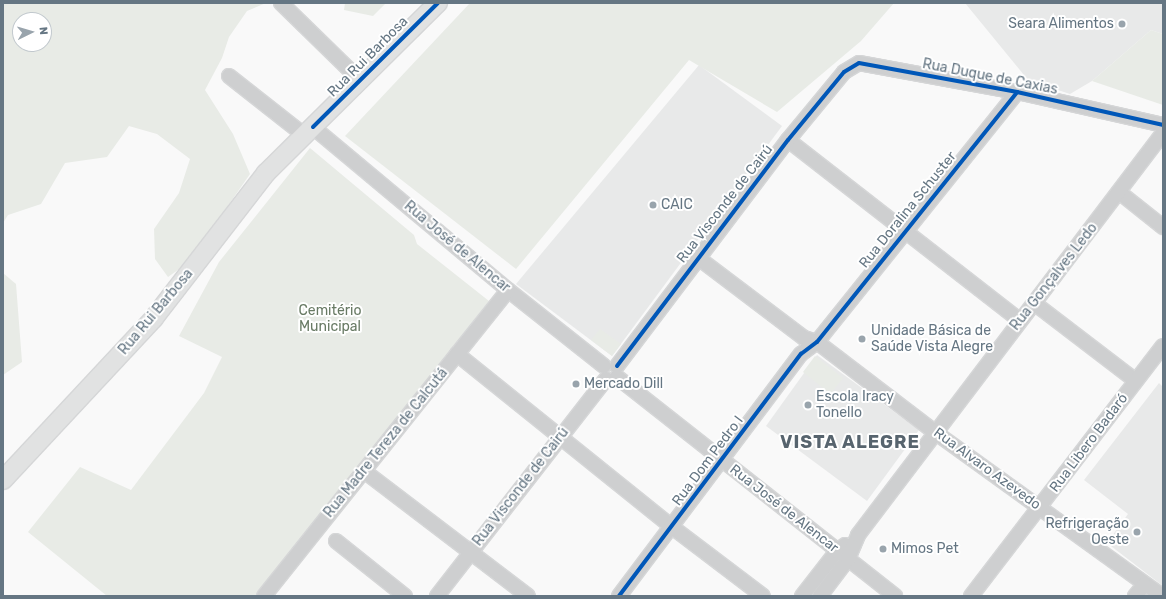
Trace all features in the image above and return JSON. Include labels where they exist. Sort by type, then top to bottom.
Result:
[{"type":"main road","name":"Rua Rui Barbosa","points":[[3,480],[154,318],[266,173],[361,81],[438,3]]},
{"type":"street","points":[[281,3],[361,81]]},
{"type":"street","name":"Rua Duque de Caxias","points":[[859,63],[1017,92],[1163,125]]},
{"type":"street","name":"Rua Visconde de Cairú","points":[[437,596],[611,372],[788,140],[844,72],[859,63]]},
{"type":"street","name":"Rua José de Alencar","points":[[229,76],[309,131],[722,461],[895,596]]},
{"type":"street","name":"Rua Doralina Schuster","points":[[817,342],[1017,92]]},
{"type":"street","name":"Rua Gonçalves Ledo","points":[[802,596],[842,555],[858,535],[936,433],[1019,320],[1034,303],[1163,133]]},
{"type":"street","points":[[788,140],[906,230],[1019,320]]},
{"type":"street","points":[[1119,192],[1163,227]]},
{"type":"street","name":"Rua Alvaro Azevedo","points":[[698,257],[804,338],[817,342],[936,433],[1040,507],[1144,585],[1162,596]]},
{"type":"street","name":"Rua Madre Tereza de Calcutá","points":[[264,596],[508,290]]},
{"type":"street","points":[[1034,303],[1136,382]]},
{"type":"street","name":"Rua Dom Pedro I","points":[[619,596],[802,354],[817,342]]},
{"type":"street","name":"Rua Libero Badaró","points":[[971,596],[1163,346]]},
{"type":"street","points":[[457,354],[672,527],[763,596]]},
{"type":"street","points":[[364,471],[528,596]]},
{"type":"street","points":[[336,541],[405,596]]},
{"type":"street","name":"Rua Gonçalves Ledo","points":[[820,596],[842,555]]},
{"type":"street","points":[[1136,596],[1144,585]]},
{"type":"shaded area","points":[[965,3],[1163,3],[1163,34],[1151,30],[1092,81],[1070,94],[1028,80]]},
{"type":"shaded area","name":"CAIC","points":[[699,65],[782,126],[612,356],[516,284]]},
{"type":"shaded area","points":[[817,355],[919,430],[867,501],[766,426]]},
{"type":"shaded area","points":[[1159,383],[1163,387],[1163,586],[1107,543],[1128,514],[1084,480]]},
{"type":"green space","points":[[3,3],[266,3],[247,11],[229,37],[222,58],[205,90],[233,134],[250,174],[189,262],[168,277],[155,259],[154,229],[179,193],[190,159],[157,134],[129,126],[107,157],[65,163],[41,204],[8,215],[3,223]]},
{"type":"green space","points":[[345,3],[386,3],[373,16],[344,10]]},
{"type":"green space","points":[[470,3],[894,3],[861,41],[777,112],[689,60],[516,269],[345,136]]},
{"type":"green space","points":[[1151,30],[1163,34],[1163,105],[1092,81]]},
{"type":"green space","name":"Cemitério Municipal","points":[[310,148],[414,235],[417,244],[489,301],[256,596],[107,596],[28,532],[80,467],[131,490],[204,393],[222,357],[179,336],[219,262]]},
{"type":"green space","points":[[3,273],[16,284],[22,362],[3,375]]},
{"type":"green space","points":[[600,329],[621,344],[612,356],[591,340]]},
{"type":"green space","points":[[815,356],[843,378],[832,392],[828,392],[803,372]]},
{"type":"cycle path","points":[[313,127],[438,3]]},
{"type":"cycle path","points":[[617,366],[788,140],[844,72],[859,63],[1017,92],[1163,125]]},
{"type":"cycle path","points":[[619,596],[801,354],[817,342],[1017,92]]},
{"type":"place","name":"Seara Alimentos","points":[[1122,24]]},
{"type":"place","name":"CAIC","points":[[653,205]]},
{"type":"place","name":"Unidade Básica de Saúde Vista Alegre","points":[[862,339]]},
{"type":"place","name":"Mercado Dill","points":[[576,384]]},
{"type":"place","name":"Escola Iracy Tonello","points":[[808,405]]},
{"type":"place","name":"Refrigeração Oeste","points":[[1137,532]]},
{"type":"place","name":"Mimos Pet","points":[[883,549]]},
{"type":"district","name":"VISTA ALEGRE","points":[[850,442]]}]
